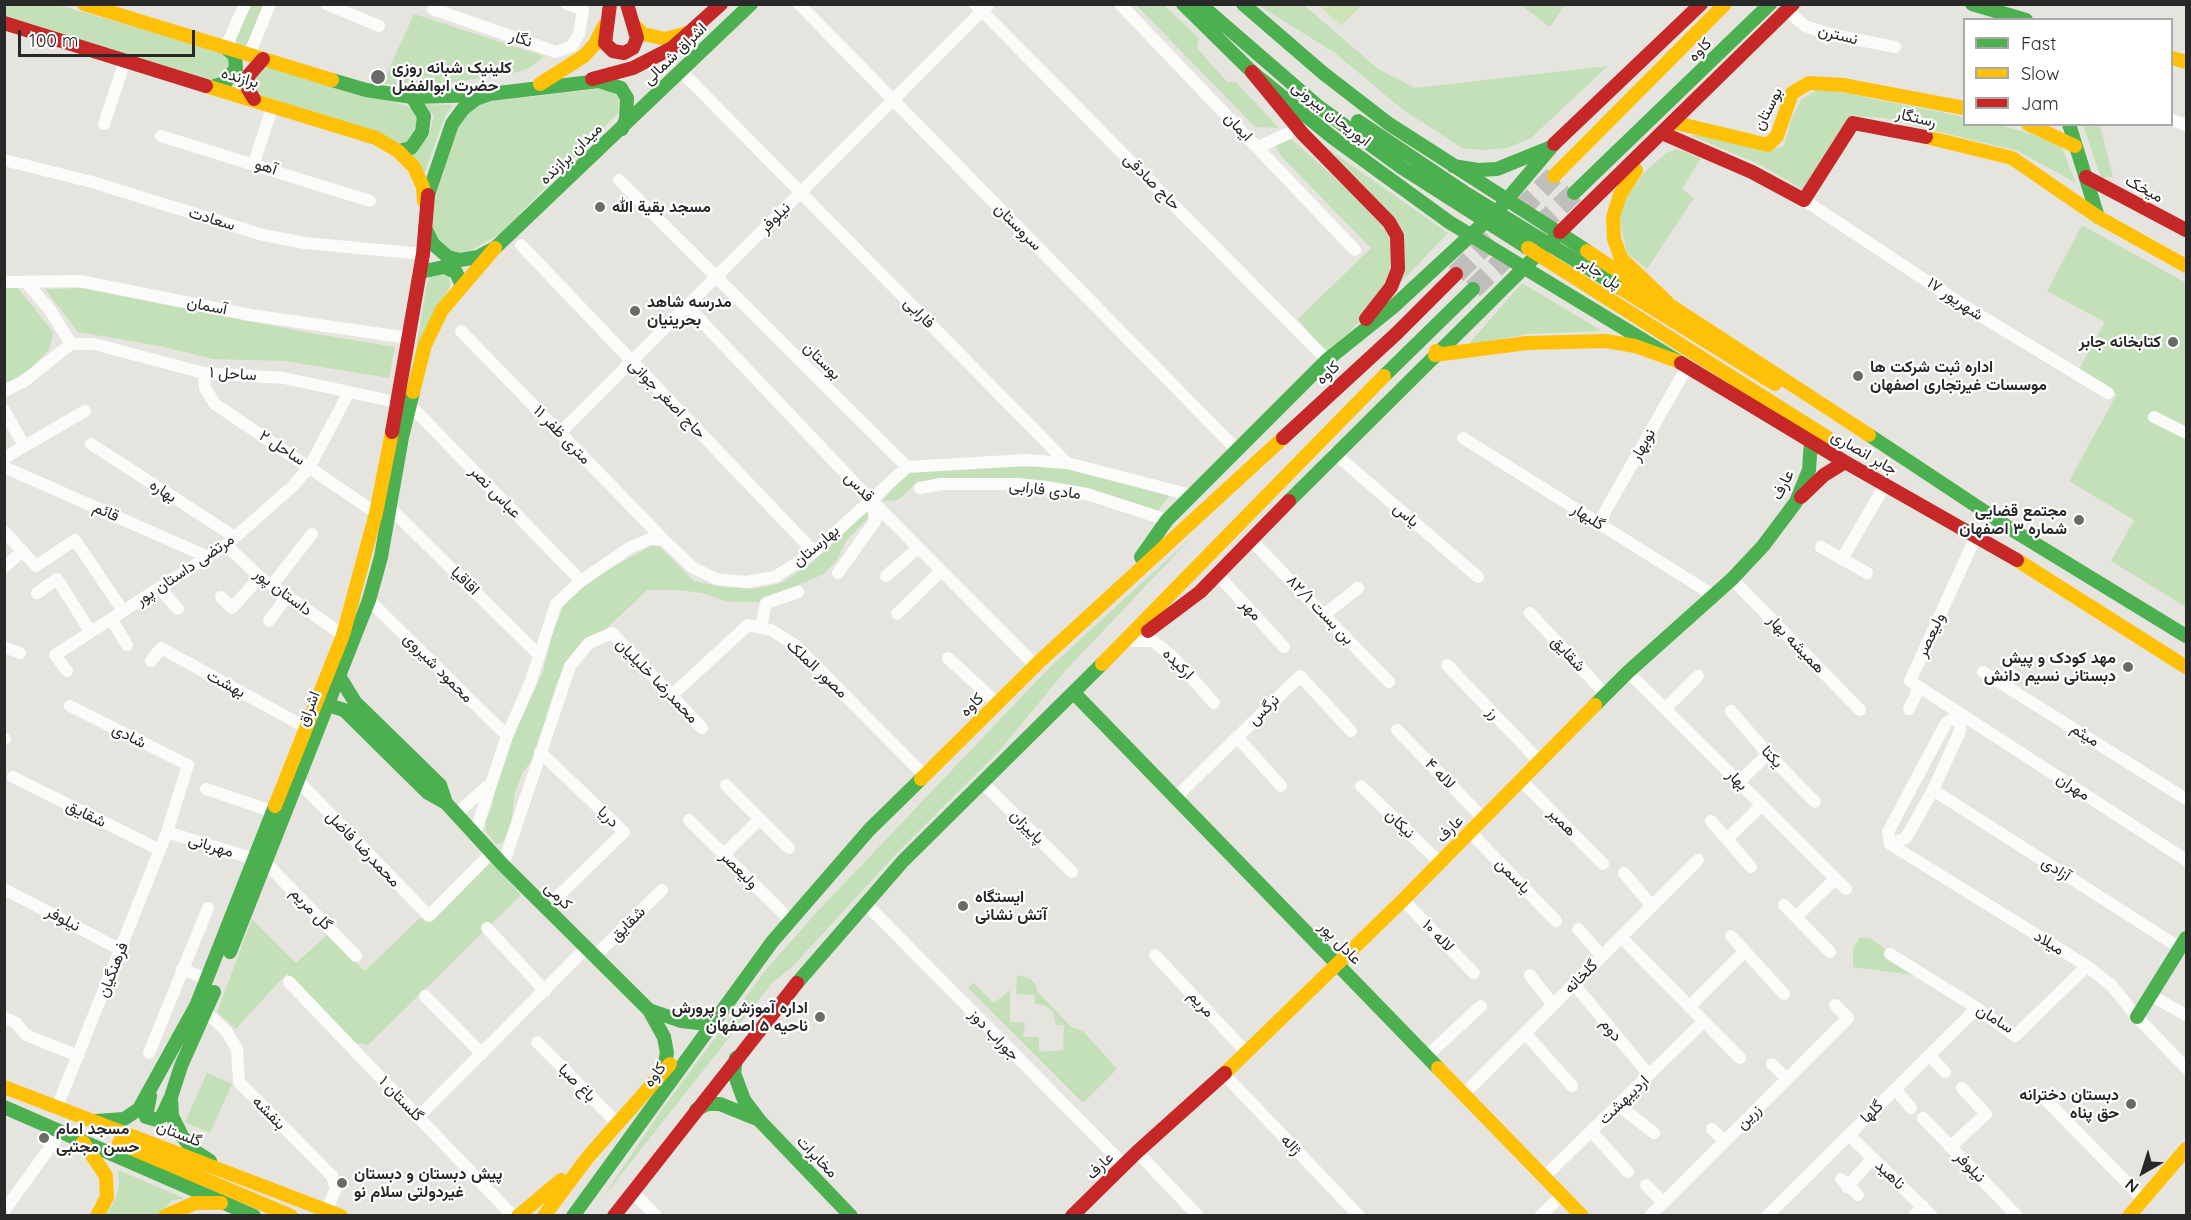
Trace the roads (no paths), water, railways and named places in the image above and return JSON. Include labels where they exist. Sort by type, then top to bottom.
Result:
[{"type":"main road","name":"برازنده","points":[[84,4],[228,44],[249,55],[366,90],[412,97],[490,94]]},
{"type":"main road","points":[[610,4],[605,43],[613,51],[624,53],[633,48],[637,38],[627,4]]},
{"type":"main road","name":"اشراق شمالی","points":[[582,82],[651,61],[672,48],[721,4]]},
{"type":"main road","name":"اشراق شمالی","points":[[622,129],[751,4]]},
{"type":"main road","name":"ابوریحان بیرونی","points":[[1183,4],[1252,72],[1332,137],[1471,235],[1524,268]]},
{"type":"main road","name":"پل جابر","points":[[1200,4],[1319,107],[1401,167],[1999,549]]},
{"type":"main road","name":"پل جابر","points":[[1216,4],[1324,98],[1407,156],[2011,529]]},
{"type":"main road","name":"ابوریحان بیرونی","points":[[1243,4],[1342,88],[1389,124],[1559,234]]},
{"type":"main road","points":[[1123,585],[1167,520],[1191,495],[1327,360],[1393,307],[1471,235],[1507,200],[1551,147],[1701,4]]},
{"type":"main road","name":"کاوه","points":[[1554,176],[1725,4]]},
{"type":"main road","name":"کاوه","points":[[1574,193],[1770,4]]},
{"type":"main road","points":[[1972,4],[2019,18]]},
{"type":"main road","points":[[1098,668],[1200,592],[1334,453],[1790,7]]},
{"type":"main road","name":"برازنده","points":[[4,23],[376,138],[398,151],[414,167],[423,187],[425,211]]},
{"type":"main road","points":[[533,88],[584,56],[595,44],[606,23]]},
{"type":"main road","points":[[634,25],[643,34],[666,39],[696,28]]},
{"type":"main road","points":[[212,87],[226,82],[236,68],[235,56],[228,44]]},
{"type":"main road","points":[[254,99],[248,89],[248,76],[263,59]]},
{"type":"main road","points":[[1252,72],[1302,133],[1389,222],[1397,236],[1398,269],[1390,287],[1348,343]]},
{"type":"main road","name":"میدان برازنده","points":[[600,81],[621,88],[627,98],[628,108],[622,129],[495,248],[478,257],[460,260],[448,257],[433,244],[425,227],[425,211],[434,169],[452,124],[463,109],[476,99],[490,94],[582,82],[600,81]]},
{"type":"main road","name":"بوستان","points":[[1672,122],[1768,145],[1777,136],[1792,93],[1809,83],[1843,85],[1963,108]]},
{"type":"main road","points":[[398,151],[411,148],[422,132],[424,116],[412,97]]},
{"type":"main road","points":[[1598,104],[1586,130],[1586,142],[1604,159],[1617,163],[1637,157]]},
{"type":"main road","name":"رستگار","points":[[1804,200],[1853,123],[1883,127],[2012,158],[2098,217],[2187,266]]},
{"type":"main road","points":[[2032,126],[2075,146]]},
{"type":"main road","points":[[2070,126],[2098,217]]},
{"type":"main road","points":[[1659,136],[1752,172],[1804,200]]},
{"type":"main road","points":[[1659,136],[1620,195],[1613,217],[1614,239],[1621,258],[1634,273],[1667,302]]},
{"type":"main road","points":[[1453,166],[1478,170],[1497,169],[1551,147]]},
{"type":"main road","name":"میخک","points":[[2086,177],[2187,230]]},
{"type":"main road","name":"اشراق","points":[[96,1121],[114,1121],[132,1116],[152,1090],[207,979],[298,781],[369,600],[381,557],[390,508],[409,338],[423,254],[425,227]]},
{"type":"main road","name":"جابر انصاری","points":[[1559,234],[1667,302],[2011,529],[2187,636]]},
{"type":"main road","name":"اشراق","points":[[221,1168],[193,1150],[182,1136],[172,1116],[171,1097],[181,1066],[206,1012],[260,861],[274,812],[343,635],[376,513],[402,403],[442,310],[495,248]]},
{"type":"main road","points":[[420,272],[444,267],[456,272],[462,286]]},
{"type":"main road","name":"جابر انصاری","points":[[1524,268],[1845,462],[1999,549],[2187,667]]},
{"type":"main road","name":"کاوه","points":[[573,1215],[670,1074],[790,921],[869,830],[1036,666],[1397,333],[1456,274]]},
{"type":"main road","points":[[614,1215],[806,972],[903,861],[1074,693],[1411,348],[1473,290]]},
{"type":"main road","points":[[1393,307],[1409,300],[1421,303],[1433,310],[1441,329],[1435,355]]},
{"type":"main road","points":[[1435,355],[1527,343],[1606,341],[1635,346],[1682,364]]},
{"type":"main road","name":"عارف","points":[[1072,1215],[1137,1152],[1247,1053],[1440,863],[1628,672],[1732,579],[1763,546],[1796,502],[1809,470],[1811,441]]},
{"type":"main road","points":[[1796,502],[1824,475],[1845,462]]},
{"type":"main road","name":"کرمی","points":[[339,676],[355,702],[440,785],[446,803]]},
{"type":"main road","name":"عادل پور","points":[[1074,693],[1582,1215]]},
{"type":"main road","name":"کرمی","points":[[328,705],[344,710],[428,793],[446,803],[457,813],[503,865],[649,1010],[664,1037],[670,1074]]},
{"type":"main road","points":[[2137,1017],[2183,943]]},
{"type":"main road","points":[[599,1215],[770,996],[806,972]]},
{"type":"main road","points":[[544,1215],[617,1123],[670,1074],[729,1000]]},
{"type":"main road","name":"کرمی","points":[[649,1010],[681,1021],[708,1024]]},
{"type":"main road","points":[[736,1058],[734,1073],[738,1087],[760,1121]]},
{"type":"main road","name":"گلستان","points":[[4,1087],[341,1215]]},
{"type":"main road","points":[[152,1090],[146,1107],[146,1117],[157,1120],[162,1116],[171,1097]]},
{"type":"main road","points":[[4,1099],[73,1123],[291,1215]]},
{"type":"main road","points":[[696,1110],[707,1104],[720,1104],[760,1121]]},
{"type":"main road","points":[[4,1107],[254,1215]]},
{"type":"main road","name":"مخابرات","points":[[760,1121],[851,1215]]},
{"type":"main road","points":[[83,1142],[106,1176],[107,1197],[97,1215]]},
{"type":"main road","points":[[2129,1215],[2187,1149]]},
{"type":"main road","points":[[518,1215],[588,1157]]},
{"type":"main road","points":[[165,1215],[195,1203],[224,1203]]},
{"type":"street","points":[[228,44],[245,4]]},
{"type":"street","points":[[249,55],[270,4]]},
{"type":"street","points":[[326,4],[379,26]]},
{"type":"street","name":"نگار","points":[[433,9],[556,52],[572,46],[579,34],[583,10],[567,4]]},
{"type":"street","name":"سروستان","points":[[799,4],[1238,450]]},
{"type":"street","name":"ایمان","points":[[1120,4],[1355,250]]},
{"type":"street","name":"نیلوفر","points":[[560,433],[893,100],[982,7]]},
{"type":"street","name":"حاج صادقی","points":[[982,7],[1327,360]]},
{"type":"street","name":"نسترن","points":[[1790,7],[1805,26],[1834,36],[1895,47]]},
{"type":"street","points":[[104,124],[125,61]]},
{"type":"street","name":"فارابی","points":[[681,71],[1067,463]]},
{"type":"street","points":[[254,163],[273,105]]},
{"type":"street","points":[[1258,147],[1287,134]]},
{"type":"street","name":"آهو","points":[[161,136],[254,163],[370,201]]},
{"type":"street","name":"سعادت","points":[[4,160],[92,182],[263,235],[305,243],[423,254]]},
{"type":"street","name":"بوستان","points":[[619,180],[907,467]]},
{"type":"street","name":"۱۷ شهریور","points":[[1804,200],[1976,313],[2108,393]]},
{"type":"street","name":"حاج اصغر جوانی","points":[[521,245],[630,362],[814,552]]},
{"type":"street","name":"آسمان","points":[[4,282],[80,281],[250,315],[409,338]]},
{"type":"street","points":[[4,391],[23,382],[71,344],[50,310],[27,283]]},
{"type":"street","name":"قدس","points":[[687,306],[918,548],[1036,666]]},
{"type":"street","name":"۱۱ متری ظفر","points":[[461,331],[663,539]]},
{"type":"street","name":"ساحل ۱","points":[[71,344],[94,344],[204,373],[284,378],[402,403]]},
{"type":"street","name":"نوبهار","points":[[1598,524],[1682,364]]},
{"type":"street","name":"ساحل ۲","points":[[204,373],[205,388],[215,404],[310,466],[376,513]]},
{"type":"street","name":"مرتضی داستان پور","points":[[67,670],[55,655],[208,557],[230,541],[293,486],[310,466],[349,393]]},
{"type":"street","name":"عباس نصر","points":[[402,403],[581,581]]},
{"type":"street","points":[[4,410],[24,446]]},
{"type":"street","points":[[4,458],[85,411]]},
{"type":"street","points":[[2154,417],[2187,433]]},
{"type":"street","name":"گلبهار","points":[[1463,438],[1713,596]]},
{"type":"street","name":"بهاره","points":[[91,444],[230,541]]},
{"type":"street","name":"یاس","points":[[1334,453],[1478,577]]},
{"type":"street","points":[[907,467],[1026,460],[1067,463],[1191,495]]},
{"type":"street","name":"قائم","points":[[4,467],[208,557]]},
{"type":"street","name":"بهارستان","points":[[663,539],[692,567],[716,579],[747,582],[775,577],[814,552],[907,467]]},
{"type":"street","name":"مادی فارابی","points":[[920,488],[963,484],[1047,487],[1087,494],[1167,520]]},
{"type":"street","points":[[1842,559],[1885,485]]},
{"type":"street","points":[[838,573],[874,520],[872,500]]},
{"type":"street","name":"اقاقیا","points":[[390,508],[539,655]]},
{"type":"street","points":[[4,531],[36,566],[75,540],[123,611]]},
{"type":"street","points":[[272,585],[312,534]]},
{"type":"street","name":"ولیعصر","points":[[1919,688],[1910,681],[1976,536]]},
{"type":"street","points":[[475,833],[490,783],[531,681],[556,604],[581,581],[629,548],[650,539],[663,539]]},
{"type":"street","name":"بن بست ۸۲/۱","points":[[1250,539],[1389,682]]},
{"type":"street","name":"داستان پور","points":[[230,541],[260,577],[343,635]]},
{"type":"street","points":[[1821,547],[1867,573]]},
{"type":"street","points":[[886,576],[918,548]]},
{"type":"street","points":[[5,567],[22,551]]},
{"type":"street","points":[[897,614],[941,571]]},
{"type":"street","name":"مهر","points":[[1217,574],[1284,647]]},
{"type":"street","points":[[220,597],[232,608],[260,577]]},
{"type":"street","points":[[37,593],[57,579],[90,631]]},
{"type":"street","name":"همیشه بهار","points":[[1732,579],[1860,710]]},
{"type":"street","points":[[160,588],[178,609]]},
{"type":"street","points":[[1324,615],[1358,588]]},
{"type":"street","points":[[672,695],[748,625],[761,627],[766,603],[798,592]]},
{"type":"street","points":[[269,621],[287,597]]},
{"type":"street","name":"محمود شیروی","points":[[369,600],[507,736]]},
{"type":"street","name":"شقایق","points":[[1530,613],[1606,695]]},
{"type":"street","points":[[111,619],[127,645]]},
{"type":"street","name":"مصور الملک","points":[[761,627],[771,630],[795,645],[924,775]]},
{"type":"street","name":"محمدرضا خلیلیان","points":[[540,752],[570,666],[590,643],[612,633],[702,728]]},
{"type":"street","name":"ارکیده","points":[[1134,641],[1153,641],[1173,657],[1214,703]]},
{"type":"street","points":[[4,647],[20,653]]},
{"type":"street","name":"بهشت","points":[[152,661],[161,648],[306,727]]},
{"type":"street","points":[[948,658],[997,704]]},
{"type":"street","name":"رز","points":[[1447,665],[1540,762]]},
{"type":"street","name":"بهار","points":[[1628,672],[1846,889]]},
{"type":"street","name":"میثم","points":[[1983,672],[2187,799]]},
{"type":"street","name":"نرگس","points":[[1176,797],[1300,676],[1351,731]]},
{"type":"street","points":[[1665,709],[1698,676]]},
{"type":"street","points":[[1909,710],[1919,688],[1960,714]]},
{"type":"street","name":"شادی","points":[[70,706],[188,765]]},
{"type":"street","name":"یکتا","points":[[1731,711],[1768,754],[1815,802]]},
{"type":"street","points":[[1960,714],[1960,731],[1930,794],[1906,838],[1890,844],[1888,832],[1946,723],[1960,714]]},
{"type":"street","name":"مهران","points":[[1960,714],[2187,860]]},
{"type":"street","name":"لاله ۴","points":[[1397,730],[1483,818]]},
{"type":"street","points":[[1237,737],[1281,786]]},
{"type":"street","points":[[1932,750],[1947,758]]},
{"type":"street","points":[[503,865],[540,752]]},
{"type":"street","name":"دریا","points":[[540,752],[624,832],[546,908]]},
{"type":"street","points":[[1739,782],[1768,754]]},
{"type":"street","name":"فرهنگیان","points":[[57,1107],[167,832],[188,765]]},
{"type":"street","name":"شقایق","points":[[13,777],[160,850]]},
{"type":"street","name":"همیر","points":[[1521,780],[1603,864]]},
{"type":"street","name":"محمدرضا فاضل","points":[[298,781],[429,916],[492,852]]},
{"type":"street","points":[[457,813],[490,783]]},
{"type":"street","name":"پاییزان","points":[[982,783],[1072,872]]},
{"type":"street","points":[[726,785],[789,848]]},
{"type":"street","name":"نیکان","points":[[1361,786],[1440,863]]},
{"type":"street","points":[[206,789],[274,812]]},
{"type":"street","name":"آزادی","points":[[1911,790],[1930,794],[2183,943]]},
{"type":"street","points":[[1726,839],[1762,805]]},
{"type":"street","name":"ولیعصر","points":[[689,819],[790,921]]},
{"type":"street","points":[[724,854],[760,819]]},
{"type":"street","points":[[1711,821],[1751,867]]},
{"type":"street","name":"مهربانی","points":[[167,832],[260,861]]},
{"type":"street","name":"یاسمن","points":[[1470,832],[1556,921]]},
{"type":"street","name":"میلاد","points":[[1890,844],[2087,966],[2112,986],[2137,1017],[2187,1068]]},
{"type":"street","name":"گلخانه","points":[[1464,1094],[1698,860]]},
{"type":"street","name":"گل مریم","points":[[260,861],[356,956]]},
{"type":"street","points":[[1624,873],[1652,906]]},
{"type":"street","points":[[1796,917],[1835,879]]},
{"type":"street","name":"نیلوفر","points":[[4,889],[121,950]]},
{"type":"street","name":"شقایق","points":[[418,1117],[545,991],[662,890]]},
{"type":"street","name":"لاله ۱۰","points":[[1403,900],[1474,973]]},
{"type":"street","name":"جوراب دوز","points":[[866,904],[1124,1165]]},
{"type":"street","points":[[1784,905],[1830,952]]},
{"type":"street","points":[[149,1053],[208,908]]},
{"type":"street","points":[[487,928],[545,991]]},
{"type":"street","points":[[1578,929],[1602,956]]},
{"type":"street","points":[[1731,936],[1784,994]]},
{"type":"street","points":[[1621,938],[1740,1058]]},
{"type":"street","points":[[1689,1007],[1745,951]]},
{"type":"street","name":"سامان","points":[[1890,954],[1977,1008],[2015,1036],[2087,966]]},
{"type":"street","name":"مریم","points":[[1155,955],[1247,1053]]},
{"type":"street","points":[[182,969],[207,979]]},
{"type":"street","points":[[1530,975],[1553,1005]]},
{"type":"street","name":"گلستان ۱","points":[[290,982],[513,1215]]},
{"type":"street","name":"دوم","points":[[1574,984],[1649,1075]]},
{"type":"street","points":[[2150,995],[2187,1015]]},
{"type":"street","points":[[425,996],[482,1054]]},
{"type":"street","name":"زرین","points":[[1650,1215],[1848,1018],[1835,1005]]},
{"type":"street","points":[[1427,1056],[1481,1006]]},
{"type":"street","name":"گلها","points":[[1767,1215],[1977,1008]]},
{"type":"street","name":"بنفشه","points":[[206,1012],[227,1032],[237,1049],[239,1082],[332,1176],[336,1188],[327,1210]]},
{"type":"street","points":[[4,1017],[16,1023],[26,1035],[78,1056]]},
{"type":"street","name":"اردیبهشت","points":[[1544,1177],[1703,1022]]},
{"type":"street","points":[[1525,1034],[1572,1086]]},
{"type":"street","name":"باغ صبا","points":[[537,1042],[617,1123]]},
{"type":"street","points":[[1929,1055],[1945,1072]]},
{"type":"street","points":[[1772,1064],[1787,1079]]},
{"type":"street","name":"ژاله","points":[[1224,1074],[1359,1215]]},
{"type":"street","points":[[1950,1147],[1986,1114],[1962,1088]]},
{"type":"street","points":[[1895,1089],[1911,1108]]},
{"type":"street","points":[[2044,1098],[2143,1199]]},
{"type":"street","points":[[1618,1105],[1654,1133]]},
{"type":"street","name":"نیلوفر","points":[[1923,1118],[2017,1215]]},
{"type":"street","points":[[1712,1129],[1724,1141]]},
{"type":"street","points":[[1592,1131],[1628,1172]]},
{"type":"street","points":[[7,1205],[61,1132]]},
{"type":"street","name":"ناهید","points":[[1849,1135],[1873,1158],[1918,1211],[1932,1215]]},
{"type":"street","points":[[1137,1152],[1192,1213]]},
{"type":"street","points":[[1858,1195],[1844,1183],[1873,1158]]},
{"type":"street","points":[[1646,1185],[1663,1202]]},
{"type":"street","points":[[632,1191],[656,1215]]},
{"type":"street","points":[[1540,1215],[1562,1195]]},
{"type":"tunnel","points":[[1456,274],[1554,176]]},
{"type":"tunnel","points":[[1473,289],[1574,193]]},
{"type":"place","name":"کلینیک شبانه روزی حضرت ابوالفضل","points":[[378,77]]},
{"type":"place","name":"مسجد بقیة الله","points":[[600,207]]},
{"type":"place","name":"مدرسه شاهد بحرینیان","points":[[635,311]]},
{"type":"place","name":"کتابخانه جابر","points":[[2173,342]]},
{"type":"place","name":"اداره ثبت شرکت ها موسسات غیرتجاری اصفهان","points":[[1858,376]]},
{"type":"place","name":"مجتمع قضایی شماره ۳ اصفهان","points":[[2079,520]]},
{"type":"place","name":"مهد کودک و پیش دبستانی نسیم دانش","points":[[2128,667]]},
{"type":"place","name":"ایستگاه آتش نشانی","points":[[963,906]]},
{"type":"place","name":"اداره آموزش و پرورش ناحیه ۵ اصفهان","points":[[820,1017]]},
{"type":"place","name":"دبستان دخترانه حق پناه","points":[[2131,1104]]},
{"type":"place","name":"مسجد امام حسن مجتبی","points":[[44,1138]]},
{"type":"place","name":"پیش دبستان و دبستان غیردولتی سلام نو","points":[[342,1183]]}]
